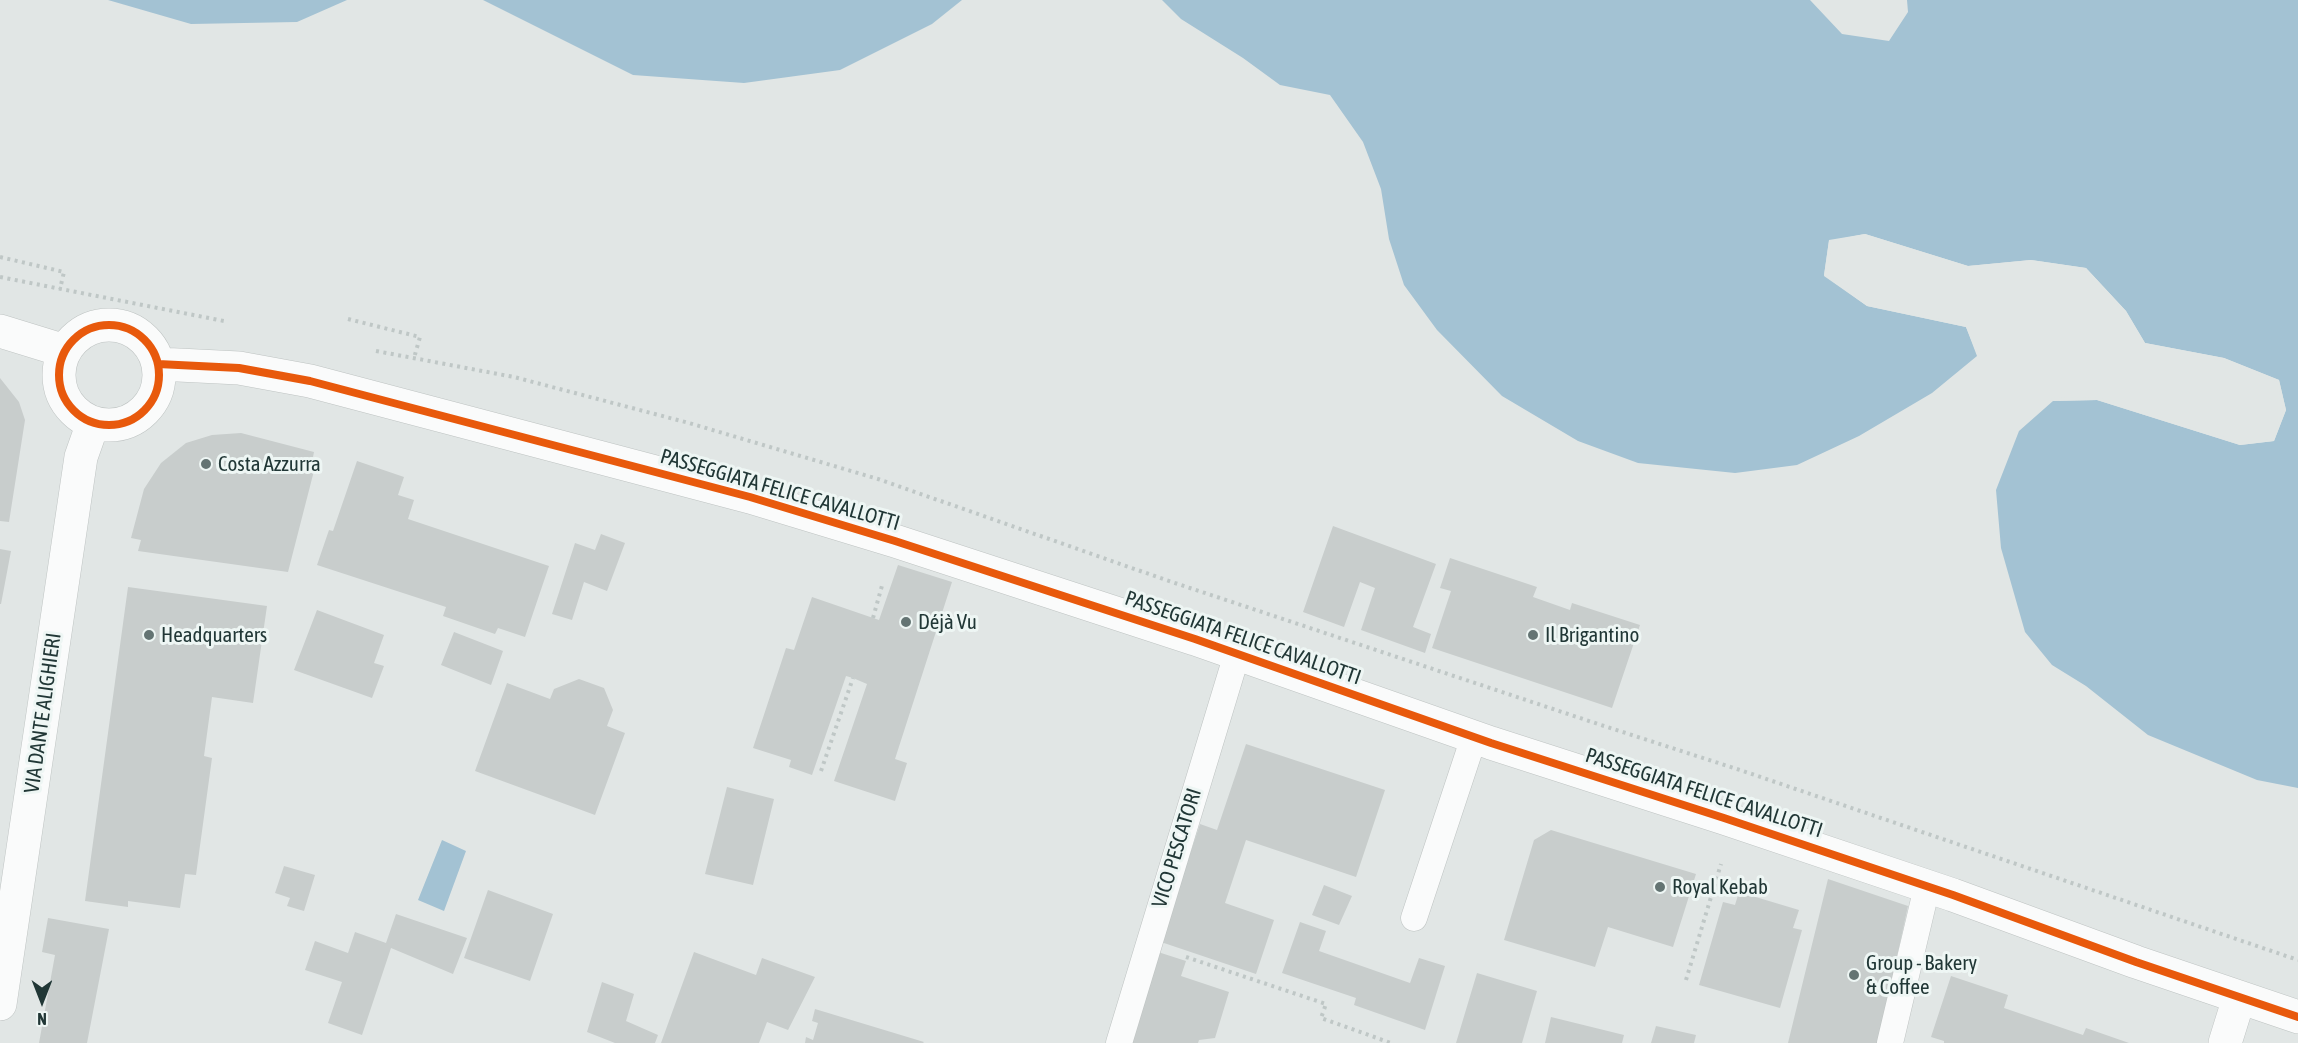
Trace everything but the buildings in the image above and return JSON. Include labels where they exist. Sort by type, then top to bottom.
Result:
[{"type":"street","points":[[107,326],[124,327],[139,336],[151,348],[158,364],[159,381],[154,397],[144,411],[130,420],[113,425],[93,423],[82,418],[71,408],[63,395],[59,381],[60,366],[65,351],[76,338],[90,329],[107,326]]},
{"type":"street","points":[[0,330],[65,351]]},
{"type":"street","name":"PASSEGGIATA FELICE CAVALLOTTI","points":[[158,364],[239,368],[310,381],[750,497],[895,541],[1238,654],[1474,737],[1928,887],[2298,1017]]},
{"type":"street","name":"VIA DANTE ALIGHIERI","points":[[0,1004],[81,457],[93,423]]},
{"type":"street","points":[[2225,1043],[2239,998]]},
{"type":"lane","name":"VICO PESCATORI","points":[[1119,1043],[1238,654]]},
{"type":"lane","points":[[1414,918],[1474,737]]},
{"type":"lane","points":[[1890,1043],[1928,887]]},
{"type":"path","points":[[0,257],[64,272],[60,289]]},
{"type":"path","points":[[348,319],[420,337],[414,358]]},
{"type":"path","points":[[822,771],[853,678]]},
{"type":"path","points":[[1686,980],[1720,866],[1724,818]]},
{"type":"path","points":[[1149,944],[1326,1004],[1321,1018],[1391,1043]]},
{"type":"water","points":[[108,0],[347,0],[297,22],[191,24]]},
{"type":"water","points":[[483,0],[962,0],[932,24],[840,70],[744,83],[633,75]]},
{"type":"water","points":[[1162,0],[2298,0],[2298,788],[2257,780],[2148,735],[2086,686],[2052,665],[2025,632],[2001,548],[1996,490],[2019,431],[2053,401],[2097,400],[2240,445],[2274,441],[2286,410],[2279,380],[2224,358],[2145,343],[2126,311],[2086,268],[2031,260],[1968,266],[1865,234],[1829,241],[1824,276],[1867,306],[1966,327],[1977,356],[1932,393],[1859,436],[1797,465],[1735,473],[1638,463],[1578,441],[1502,396],[1437,330],[1404,285],[1389,239],[1381,189],[1363,142],[1330,95],[1280,85],[1243,58],[1181,19]]},
{"type":"water","points":[[442,840],[466,851],[444,911],[418,900]]},
{"type":"pier","points":[[1810,0],[1907,0],[1908,12],[1889,41],[1842,34]]},
{"type":"pier","points":[[1865,234],[1968,266],[2031,260],[2086,268],[2126,311],[2145,343],[2224,358],[2279,380],[2286,410],[2274,441],[2240,445],[2097,400],[2049,401],[2053,398],[2097,397],[2240,442],[2272,439],[2283,410],[2277,382],[2223,361],[2144,345],[2124,313],[2085,271],[2031,263],[1968,269],[1865,237],[1832,243],[1827,274],[1868,304],[1968,325],[1980,355],[1979,359],[1966,327],[1867,306],[1824,275],[1829,240]]},
{"type":"cycle path","points":[[109,325],[128,329],[144,340],[155,356],[159,375],[155,394],[144,410],[128,421],[109,425],[90,421],[74,410],[63,394],[59,375],[63,356],[74,340],[90,329],[109,325]]},
{"type":"cycle path","points":[[158,364],[239,368],[310,381],[750,497],[895,541],[1195,639],[1491,743],[1953,895],[2136,962],[2298,1017]]},
{"type":"place","name":"Costa Azzurra","points":[[206,464]]},
{"type":"place","name":"Déjà Vu","points":[[906,622]]},
{"type":"place","name":"Headquarters","points":[[149,635]]},
{"type":"place","name":"Il Brigantino","points":[[1533,635]]},
{"type":"place","name":"Royal Kebab","points":[[1660,887]]},
{"type":"place","name":"Group - Bakery & Coffee","points":[[1854,975]]}]
